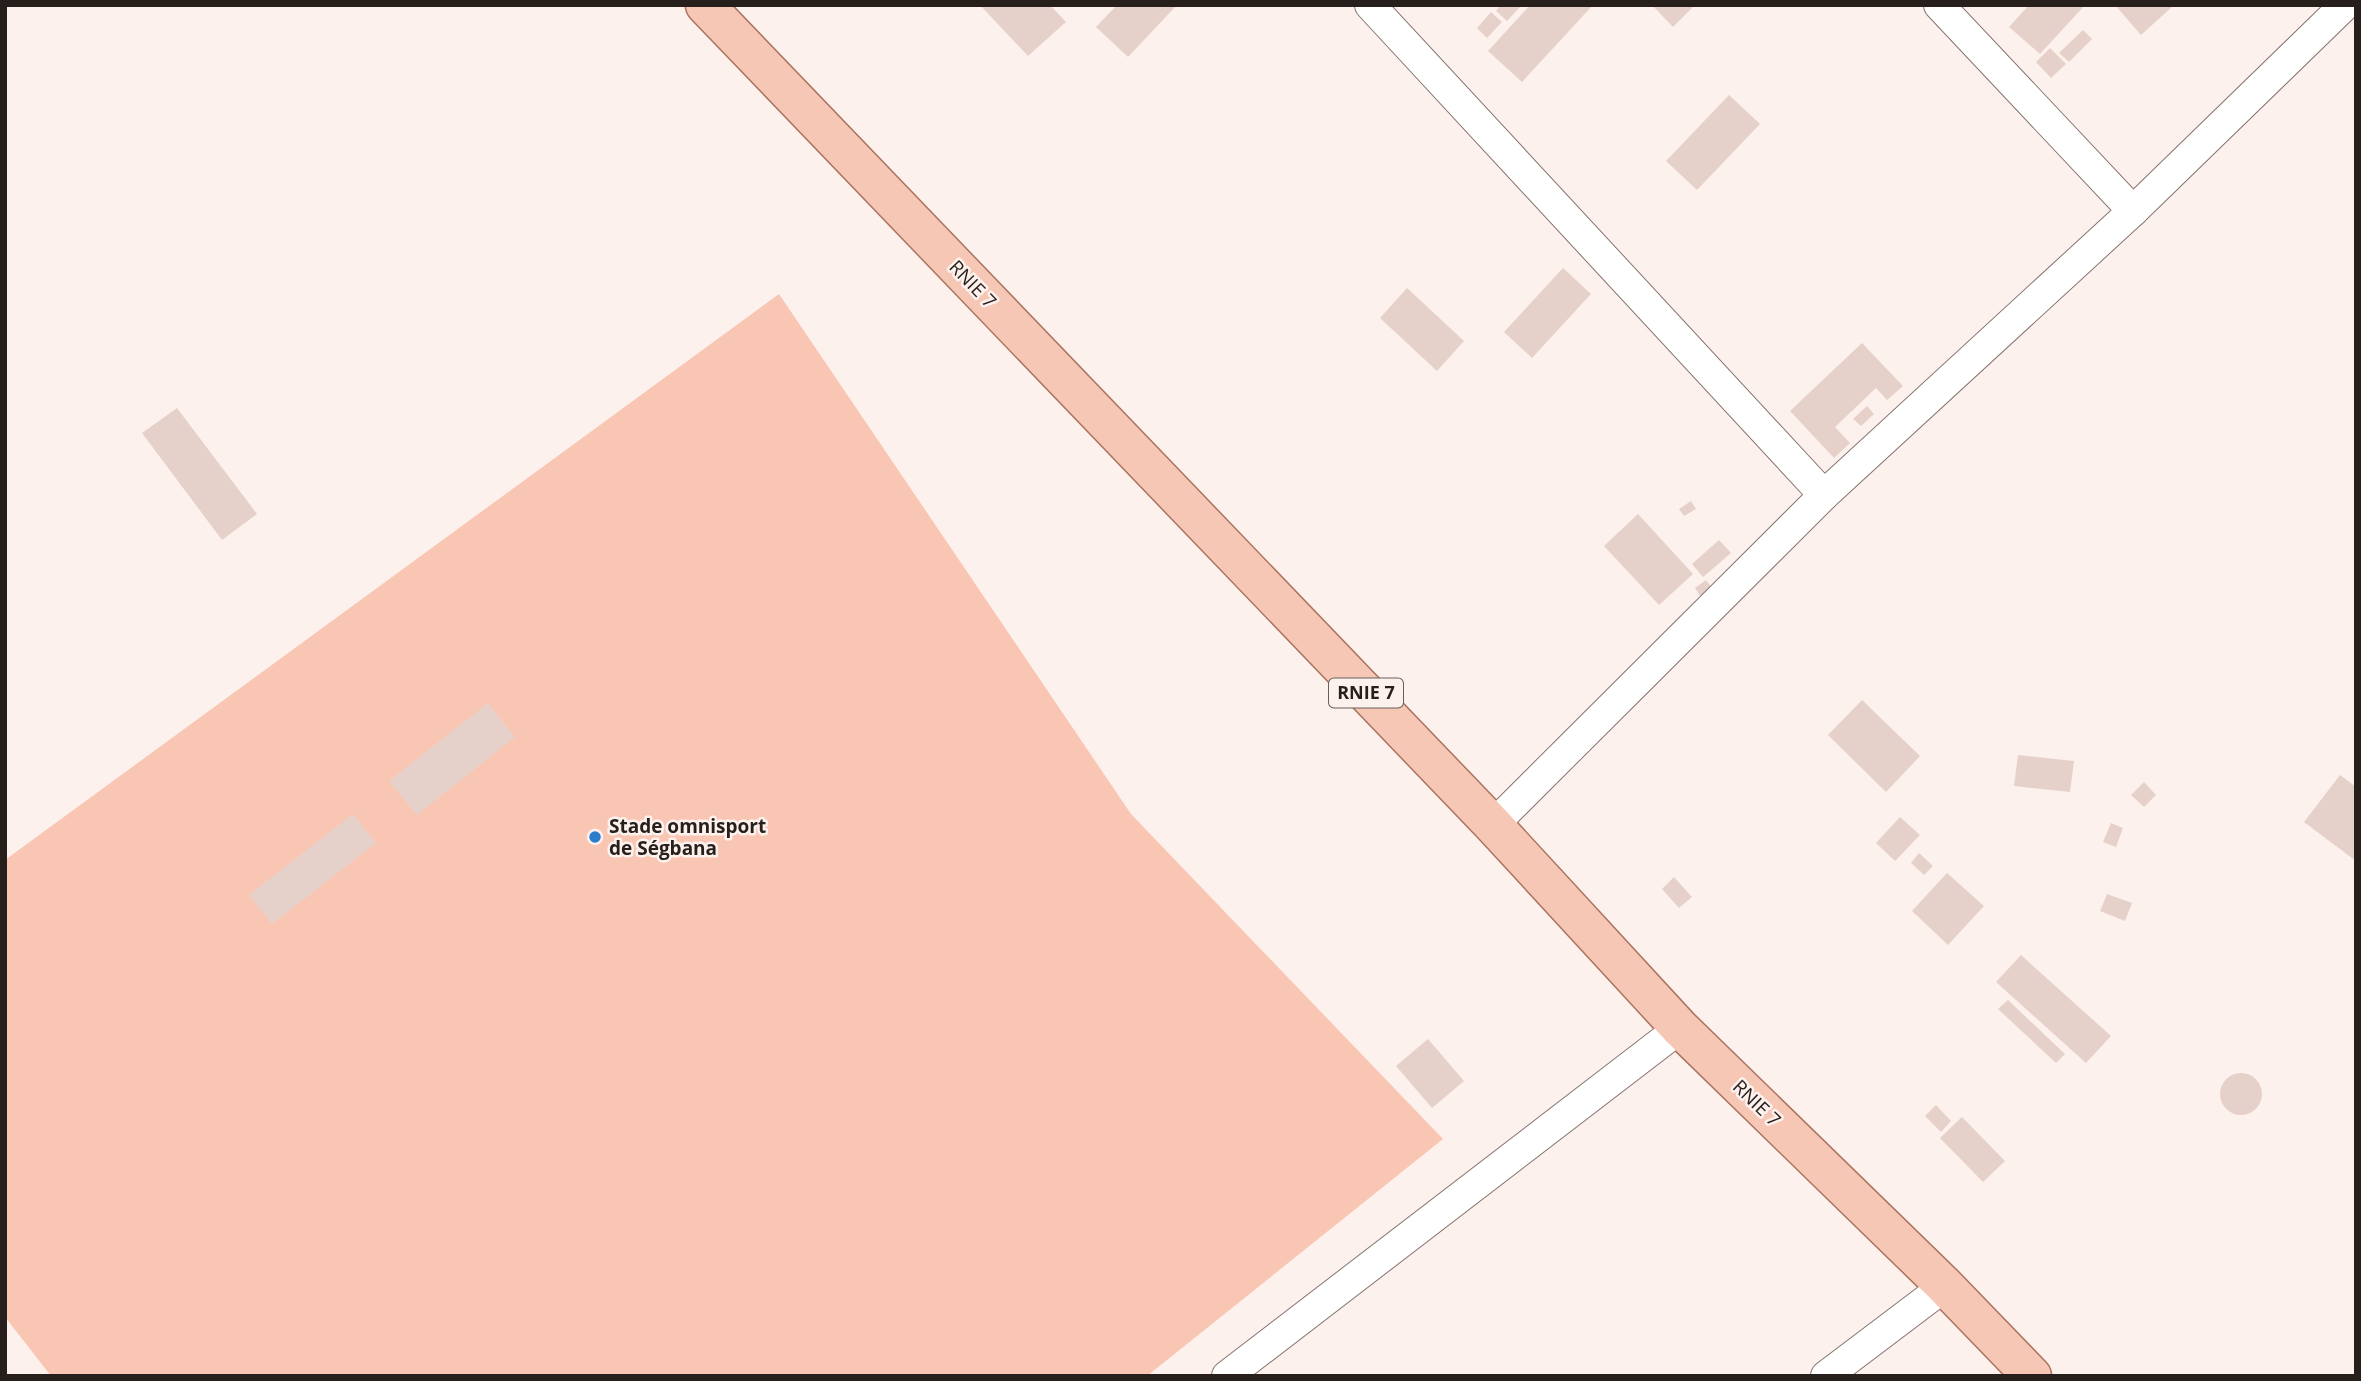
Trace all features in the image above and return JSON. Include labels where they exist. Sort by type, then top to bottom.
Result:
[{"type":"main road","name":"RNIE 7","points":[[705,5],[1493,825],[1681,1028],[1945,1286],[2032,1376]]},
{"type":"street","points":[[1370,5],[1824,495]]},
{"type":"street","points":[[1939,5],[2133,211]]},
{"type":"street","points":[[1493,825],[1824,495],[2133,211],[2345,5]]},
{"type":"street","points":[[1227,1376],[1681,1028]]},
{"type":"street","points":[[1826,1376],[1945,1286]]},
{"type":"shaded area","name":"Stade omnisport de Ségbana","points":[[779,294],[1131,814],[1443,1139],[1147,1376],[51,1376],[5,1317],[5,860]]},
{"type":"building","points":[[980,5],[1050,5],[1066,22],[1028,56]]},
{"type":"building","points":[[1117,5],[1177,5],[1128,57],[1096,27]]},
{"type":"building","points":[[1501,5],[1522,5],[1507,21],[1496,11]]},
{"type":"building","points":[[1530,5],[1593,5],[1522,82],[1488,51]]},
{"type":"building","points":[[1652,5],[1695,5],[1673,27]]},
{"type":"building","points":[[2029,5],[2085,5],[2040,54],[2009,27]]},
{"type":"building","points":[[2115,5],[2174,5],[2141,35]]},
{"type":"building","points":[[1491,12],[1502,22],[1487,38],[1477,28]]},
{"type":"building","points":[[2083,30],[2092,39],[2069,62],[2059,53]]},
{"type":"building","points":[[2050,48],[2066,64],[2051,78],[2036,62]]},
{"type":"building","points":[[1729,95],[1760,124],[1697,190],[1666,161]]},
{"type":"building","points":[[1563,268],[1591,294],[1532,358],[1504,332]]},
{"type":"building","points":[[1407,288],[1464,341],[1437,371],[1380,318]]},
{"type":"building","points":[[1862,343],[1903,386],[1887,400],[1876,388],[1835,427],[1850,443],[1834,458],[1790,411]]},
{"type":"building","points":[[1867,406],[1874,414],[1861,426],[1853,419]]},
{"type":"building","points":[[177,408],[257,514],[222,540],[142,433]]},
{"type":"building","points":[[1691,501],[1696,509],[1684,516],[1679,509]]},
{"type":"building","points":[[1638,514],[1693,574],[1659,605],[1604,546]]},
{"type":"building","points":[[1719,540],[1731,553],[1703,577],[1692,564]]},
{"type":"building","points":[[1706,580],[1712,588],[1701,597],[1695,588]]},
{"type":"building","points":[[1862,700],[1920,756],[1886,792],[1828,735]]},
{"type":"building","points":[[488,703],[515,737],[417,815],[389,781]]},
{"type":"building","points":[[2018,755],[2074,761],[2070,792],[2014,786]]},
{"type":"building","points":[[2340,775],[2356,787],[2356,861],[2304,822]]},
{"type":"building","points":[[2144,782],[2156,795],[2144,807],[2131,795]]},
{"type":"building","points":[[353,814],[376,843],[272,924],[249,895]]},
{"type":"building","points":[[1900,817],[1920,835],[1895,861],[1876,843]]},
{"type":"building","points":[[2111,823],[2123,828],[2116,847],[2103,842]]},
{"type":"building","points":[[1919,853],[1933,866],[1924,875],[1911,863]]},
{"type":"building","points":[[1947,873],[1984,906],[1948,945],[1912,911]]},
{"type":"building","points":[[1674,877],[1692,897],[1679,908],[1662,889]]},
{"type":"building","points":[[2107,894],[2132,903],[2125,921],[2100,911]]},
{"type":"building","points":[[2021,955],[2111,1036],[2086,1063],[1996,982]]},
{"type":"building","points":[[2008,1000],[2065,1054],[2056,1063],[1998,1009]]},
{"type":"building","points":[[1428,1039],[1464,1081],[1432,1108],[1396,1066]]},
{"type":"building","points":[[2241,1073],[2256,1079],[2262,1094],[2256,1109],[2241,1115],[2226,1109],[2220,1094],[2226,1079]]},
{"type":"building","points":[[1936,1105],[1951,1121],[1941,1132],[1925,1116]]},
{"type":"building","points":[[1962,1117],[2005,1161],[1983,1182],[1940,1138]]},
{"type":"place","name":"Stade omnisport de Ségbana","points":[[595,837]]}]
